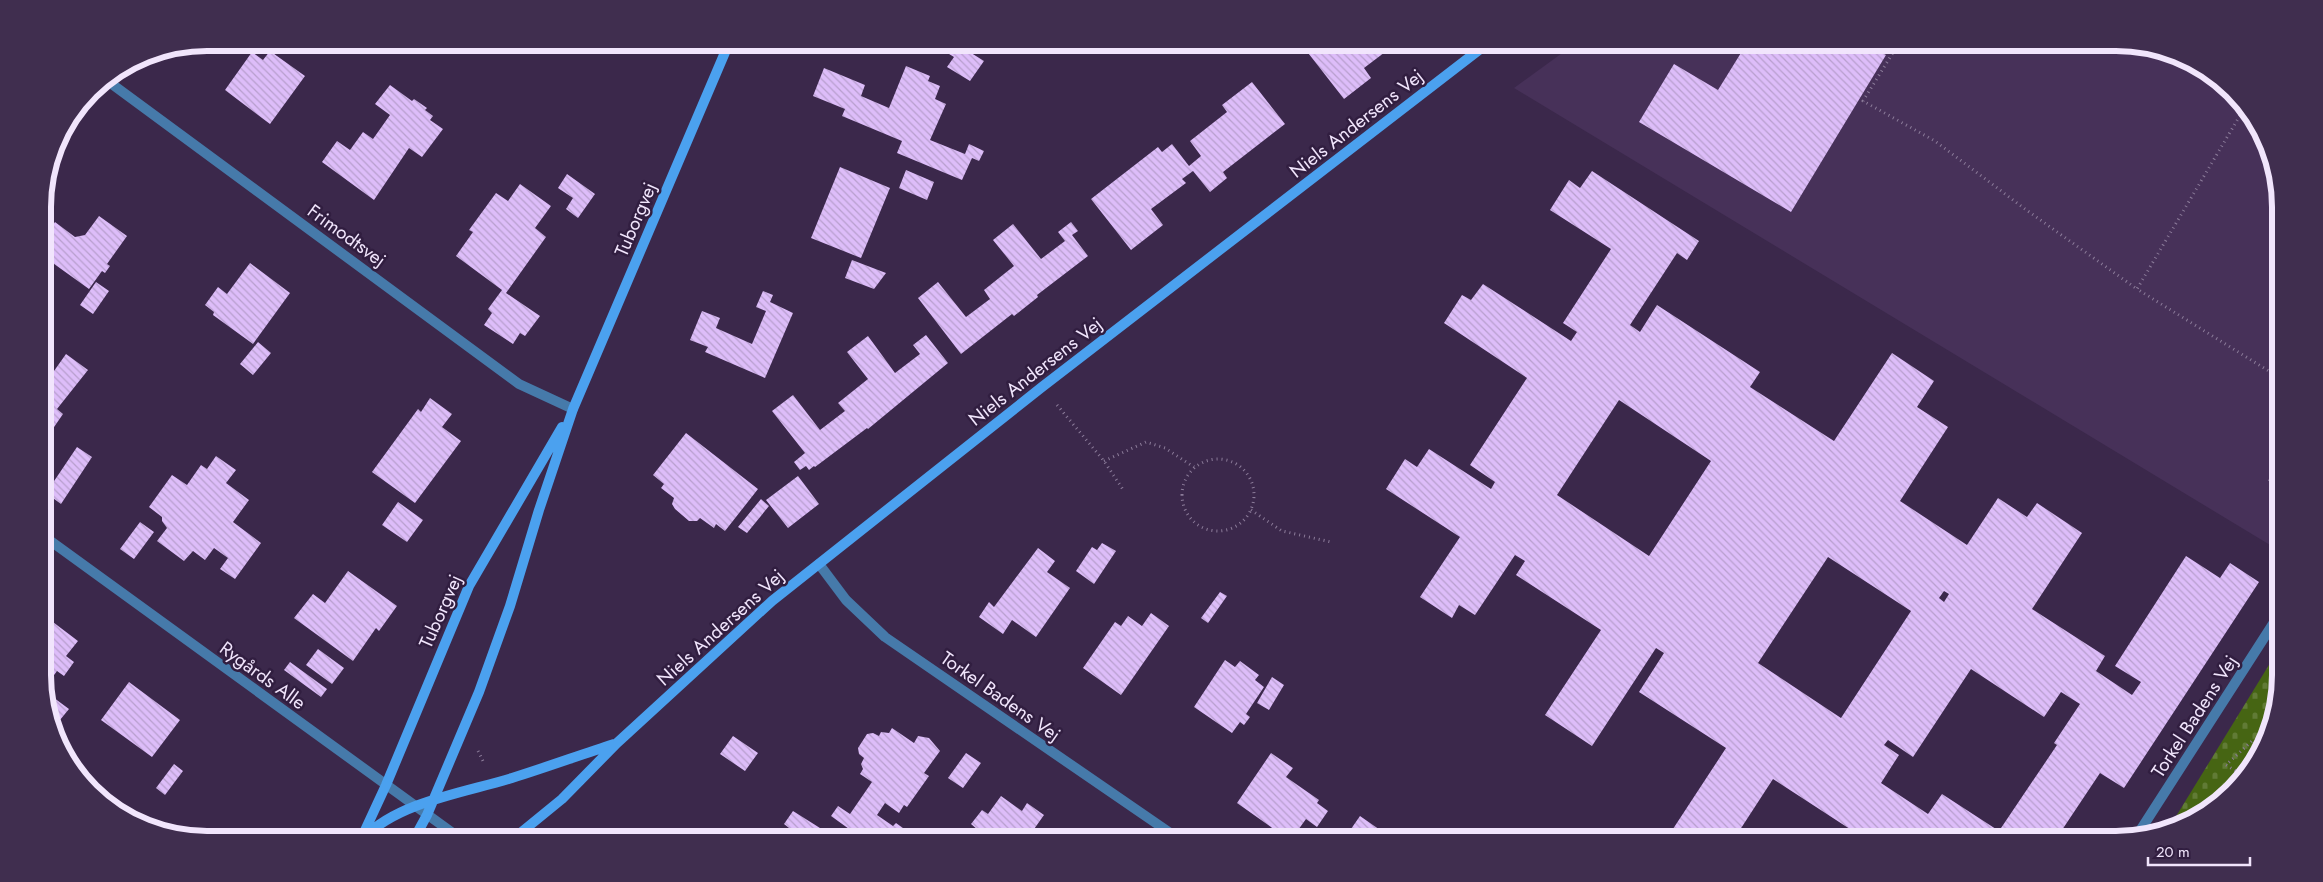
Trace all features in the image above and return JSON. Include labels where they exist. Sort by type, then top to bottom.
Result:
[{"type":"street","name":"Tuborgvej","points":[[419,831],[479,692],[510,606],[539,510],[573,409],[725,51]]},
{"type":"street","name":"Niels Andersens Vej","points":[[524,831],[562,799],[617,743],[742,626],[1042,387],[1476,51]]},
{"type":"street","name":"Frimodtsvej","points":[[111,84],[519,384],[573,409]]},
{"type":"street","name":"Tuborgvej","points":[[366,831],[469,586],[573,409]]},
{"type":"street","name":"Rygårds Alle","points":[[51,542],[449,831]]},
{"type":"street","name":"Torkel Badens Vej","points":[[819,564],[846,600],[885,637],[1167,830]]},
{"type":"street","name":"Torkel Badens Vej","points":[[2141,828],[2272,625]]},
{"type":"street","name":"Niels Andersens Vej","points":[[371,831],[393,815],[415,806],[541,769],[617,743]]},
{"type":"path","points":[[1894,51],[1863,101],[1935,141],[2025,209],[2137,288],[2272,373]]},
{"type":"path","points":[[2137,288],[2240,115]]},
{"type":"path","points":[[1042,387],[1104,461],[1124,491]]},
{"type":"path","points":[[1104,461],[1146,442],[1165,448],[1194,467]]},
{"type":"path","points":[[1214,458],[1237,463],[1252,480],[1254,503],[1251,510],[1243,523],[1222,532],[1200,527],[1184,510],[1182,487],[1194,467],[1214,458]]},
{"type":"path","points":[[2272,473],[2269,479],[2272,484]]},
{"type":"path","points":[[1251,510],[1282,530],[1331,542]]},
{"type":"path","points":[[2237,772],[2226,765],[2252,741],[2256,744]]},
{"type":"shaded area","points":[[1565,51],[2116,51],[2146,54],[2185,67],[2219,90],[2233,104],[2251,129],[2260,147],[2270,187],[2272,207],[2272,546],[1514,88]]},
{"type":"green space","points":[[2272,660],[2269,705],[2256,744],[2233,778],[2219,792],[2194,810],[2174,820]]},
{"type":"building","points":[[270,51],[305,76],[270,124],[225,90],[252,52],[263,60]]},
{"type":"building","points":[[944,51],[968,51],[984,61],[970,81],[947,67],[954,57]]},
{"type":"building","points":[[1307,51],[1386,51],[1364,68],[1371,78],[1344,99]]},
{"type":"building","points":[[1742,51],[1879,51],[1886,55],[1791,212],[1639,122],[1674,64],[1718,90]]},
{"type":"building","points":[[906,66],[930,76],[928,81],[940,86],[935,99],[946,104],[930,140],[965,154],[969,144],[984,151],[979,161],[972,158],[962,180],[897,153],[902,141],[842,116],[845,109],[813,96],[824,68],[865,85],[861,96],[889,108]]},
{"type":"building","points":[[1252,82],[1285,124],[1223,172],[1227,178],[1210,192],[1193,171],[1182,179],[1186,183],[1151,209],[1163,225],[1131,250],[1091,199],[1158,147],[1162,152],[1172,144],[1189,166],[1201,156],[1190,141],[1227,112],[1222,105]]},
{"type":"building","points":[[390,85],[412,101],[414,99],[427,108],[425,110],[433,116],[430,120],[443,129],[422,157],[409,148],[374,200],[322,162],[337,141],[350,150],[363,132],[373,139],[390,115],[375,104]]},
{"type":"building","points":[[840,167],[890,188],[861,258],[811,238]]},
{"type":"building","points":[[906,170],[934,182],[927,200],[899,188]]},
{"type":"building","points":[[1592,171],[1699,241],[1687,260],[1677,253],[1630,325],[1640,332],[1657,305],[1760,372],[1750,387],[1834,441],[1892,353],[1934,381],[1917,407],[1948,427],[1900,501],[1967,545],[1998,498],[2027,517],[2037,503],[2082,533],[2032,609],[2105,656],[2096,671],[2132,695],[2141,682],[2115,666],[2186,556],[2220,578],[2230,563],[2259,582],[2124,788],[2100,773],[2062,830],[2000,830],[2057,745],[2054,743],[2080,704],[2061,692],[2044,717],[1971,669],[1913,757],[1888,740],[1884,745],[1899,755],[1881,783],[1928,814],[1942,794],[1998,830],[1852,830],[1773,779],[1740,830],[1672,830],[1726,748],[1639,692],[1664,653],[1656,648],[1592,746],[1545,715],[1601,630],[1516,575],[1525,561],[1515,555],[1475,615],[1459,605],[1452,618],[1420,597],[1460,537],[1386,489],[1405,459],[1417,467],[1429,449],[1491,489],[1495,482],[1470,465],[1527,378],[1444,323],[1462,295],[1471,300],[1483,284],[1571,341],[1577,332],[1563,323],[1611,249],[1550,210],[1569,180],[1580,188]],"holes":[[[1619,400],[1711,461],[1649,556],[1557,495]],[[1828,557],[1911,611],[1841,718],[1758,663]],[[1944,591],[1949,594],[1944,602],[1939,598]]]},
{"type":"building","points":[[567,174],[595,194],[578,218],[566,209],[573,198],[558,188]]},
{"type":"building","points":[[520,184],[551,206],[535,228],[546,237],[506,293],[540,316],[525,336],[520,333],[513,344],[484,325],[492,313],[488,309],[502,290],[456,256],[473,232],[469,230],[496,193],[508,201]]},
{"type":"building","points":[[99,216],[127,236],[107,264],[110,266],[105,273],[102,271],[89,289],[52,262],[52,226],[55,222],[75,237],[85,235]]},
{"type":"building","points":[[1071,222],[1078,231],[1072,235],[1088,256],[1037,295],[1038,297],[1014,316],[1012,314],[961,354],[918,298],[938,282],[966,317],[990,299],[984,290],[1014,266],[993,240],[1013,224],[1041,259],[1065,241],[1058,232]]},
{"type":"building","points":[[852,260],[886,273],[874,289],[845,278]]},
{"type":"building","points":[[250,263],[290,293],[253,344],[213,315],[214,312],[205,305],[218,287],[227,294]]},
{"type":"building","points":[[96,282],[109,291],[93,314],[80,305]]},
{"type":"building","points":[[763,291],[773,295],[770,302],[793,313],[765,378],[705,352],[708,347],[690,340],[702,311],[720,318],[716,328],[752,344],[766,311],[756,307]]},
{"type":"building","points":[[926,335],[948,363],[868,429],[815,467],[809,470],[806,466],[800,470],[794,462],[805,453],[772,411],[793,395],[820,430],[845,411],[838,403],[868,379],[847,352],[868,336],[895,373],[920,354],[913,345]]},
{"type":"building","points":[[258,342],[271,353],[253,375],[240,364]]},
{"type":"building","points":[[66,354],[88,370],[57,409],[63,414],[52,430],[52,430],[52,374]]},
{"type":"building","points":[[430,398],[452,414],[442,427],[461,441],[415,503],[372,472],[418,409],[421,412]]},
{"type":"building","points":[[686,433],[758,489],[725,531],[716,524],[714,528],[700,518],[697,521],[689,521],[675,509],[672,504],[674,498],[661,488],[664,484],[653,475]]},
{"type":"building","points":[[77,447],[92,457],[61,504],[51,497],[51,485]]},
{"type":"building","points":[[216,456],[236,470],[226,483],[249,500],[233,522],[261,543],[235,579],[220,569],[228,558],[214,548],[205,560],[193,551],[184,561],[157,541],[167,528],[162,521],[162,517],[149,507],[172,475],[187,485],[201,465],[207,469]]},
{"type":"building","points":[[798,476],[819,504],[788,528],[766,500]]},
{"type":"building","points":[[761,499],[769,506],[747,533],[738,527]]},
{"type":"building","points":[[398,502],[423,520],[407,542],[382,525]]},
{"type":"building","points":[[140,522],[154,532],[134,559],[120,549]]},
{"type":"building","points":[[1102,543],[1116,551],[1094,584],[1076,571],[1092,547],[1097,550]]},
{"type":"building","points":[[1038,548],[1055,561],[1047,572],[1070,588],[1036,637],[1012,620],[1003,634],[979,617],[989,602],[994,607]]},
{"type":"building","points":[[348,571],[397,606],[379,631],[376,628],[353,661],[294,618],[313,594],[325,603]]},
{"type":"building","points":[[1220,592],[1227,596],[1208,623],[1201,618]]},
{"type":"building","points":[[1151,613],[1169,626],[1121,695],[1083,668],[1115,622],[1121,626],[1128,616],[1142,626]]},
{"type":"building","points":[[51,621],[78,641],[66,656],[74,662],[64,676],[57,671],[51,679]]},
{"type":"building","points":[[318,649],[344,668],[332,684],[306,665]]},
{"type":"building","points":[[1225,660],[1235,667],[1240,661],[1259,675],[1255,680],[1264,687],[1246,714],[1250,717],[1244,725],[1240,722],[1232,733],[1194,707]]},
{"type":"building","points":[[290,662],[327,689],[321,697],[284,670]]},
{"type":"building","points":[[1272,677],[1284,685],[1269,710],[1257,703]]},
{"type":"building","points":[[129,682],[180,720],[152,757],[101,720]]},
{"type":"building","points":[[53,697],[69,709],[59,721]]},
{"type":"building","points":[[892,728],[914,743],[918,736],[929,738],[940,751],[924,773],[929,776],[907,807],[904,805],[899,813],[885,803],[877,815],[893,826],[896,823],[907,831],[851,831],[831,816],[838,806],[850,814],[872,782],[860,774],[863,769],[861,764],[864,758],[859,754],[858,748],[867,734],[873,733],[879,736],[881,732],[889,733]]},
{"type":"building","points":[[733,736],[758,753],[745,771],[720,754]]},
{"type":"building","points":[[966,753],[981,763],[963,788],[948,778]]},
{"type":"building","points":[[1271,753],[1293,768],[1286,777],[1319,800],[1317,803],[1328,811],[1317,827],[1306,819],[1298,830],[1275,830],[1237,803]]},
{"type":"building","points":[[174,764],[183,771],[165,795],[156,788]]},
{"type":"building","points":[[1001,796],[1022,811],[1027,803],[1044,815],[1033,831],[977,831],[971,824],[982,810],[988,814]]},
{"type":"building","points":[[793,811],[820,828],[818,831],[792,831],[784,824]]},
{"type":"building","points":[[1360,816],[1381,830],[1350,830]]}]
